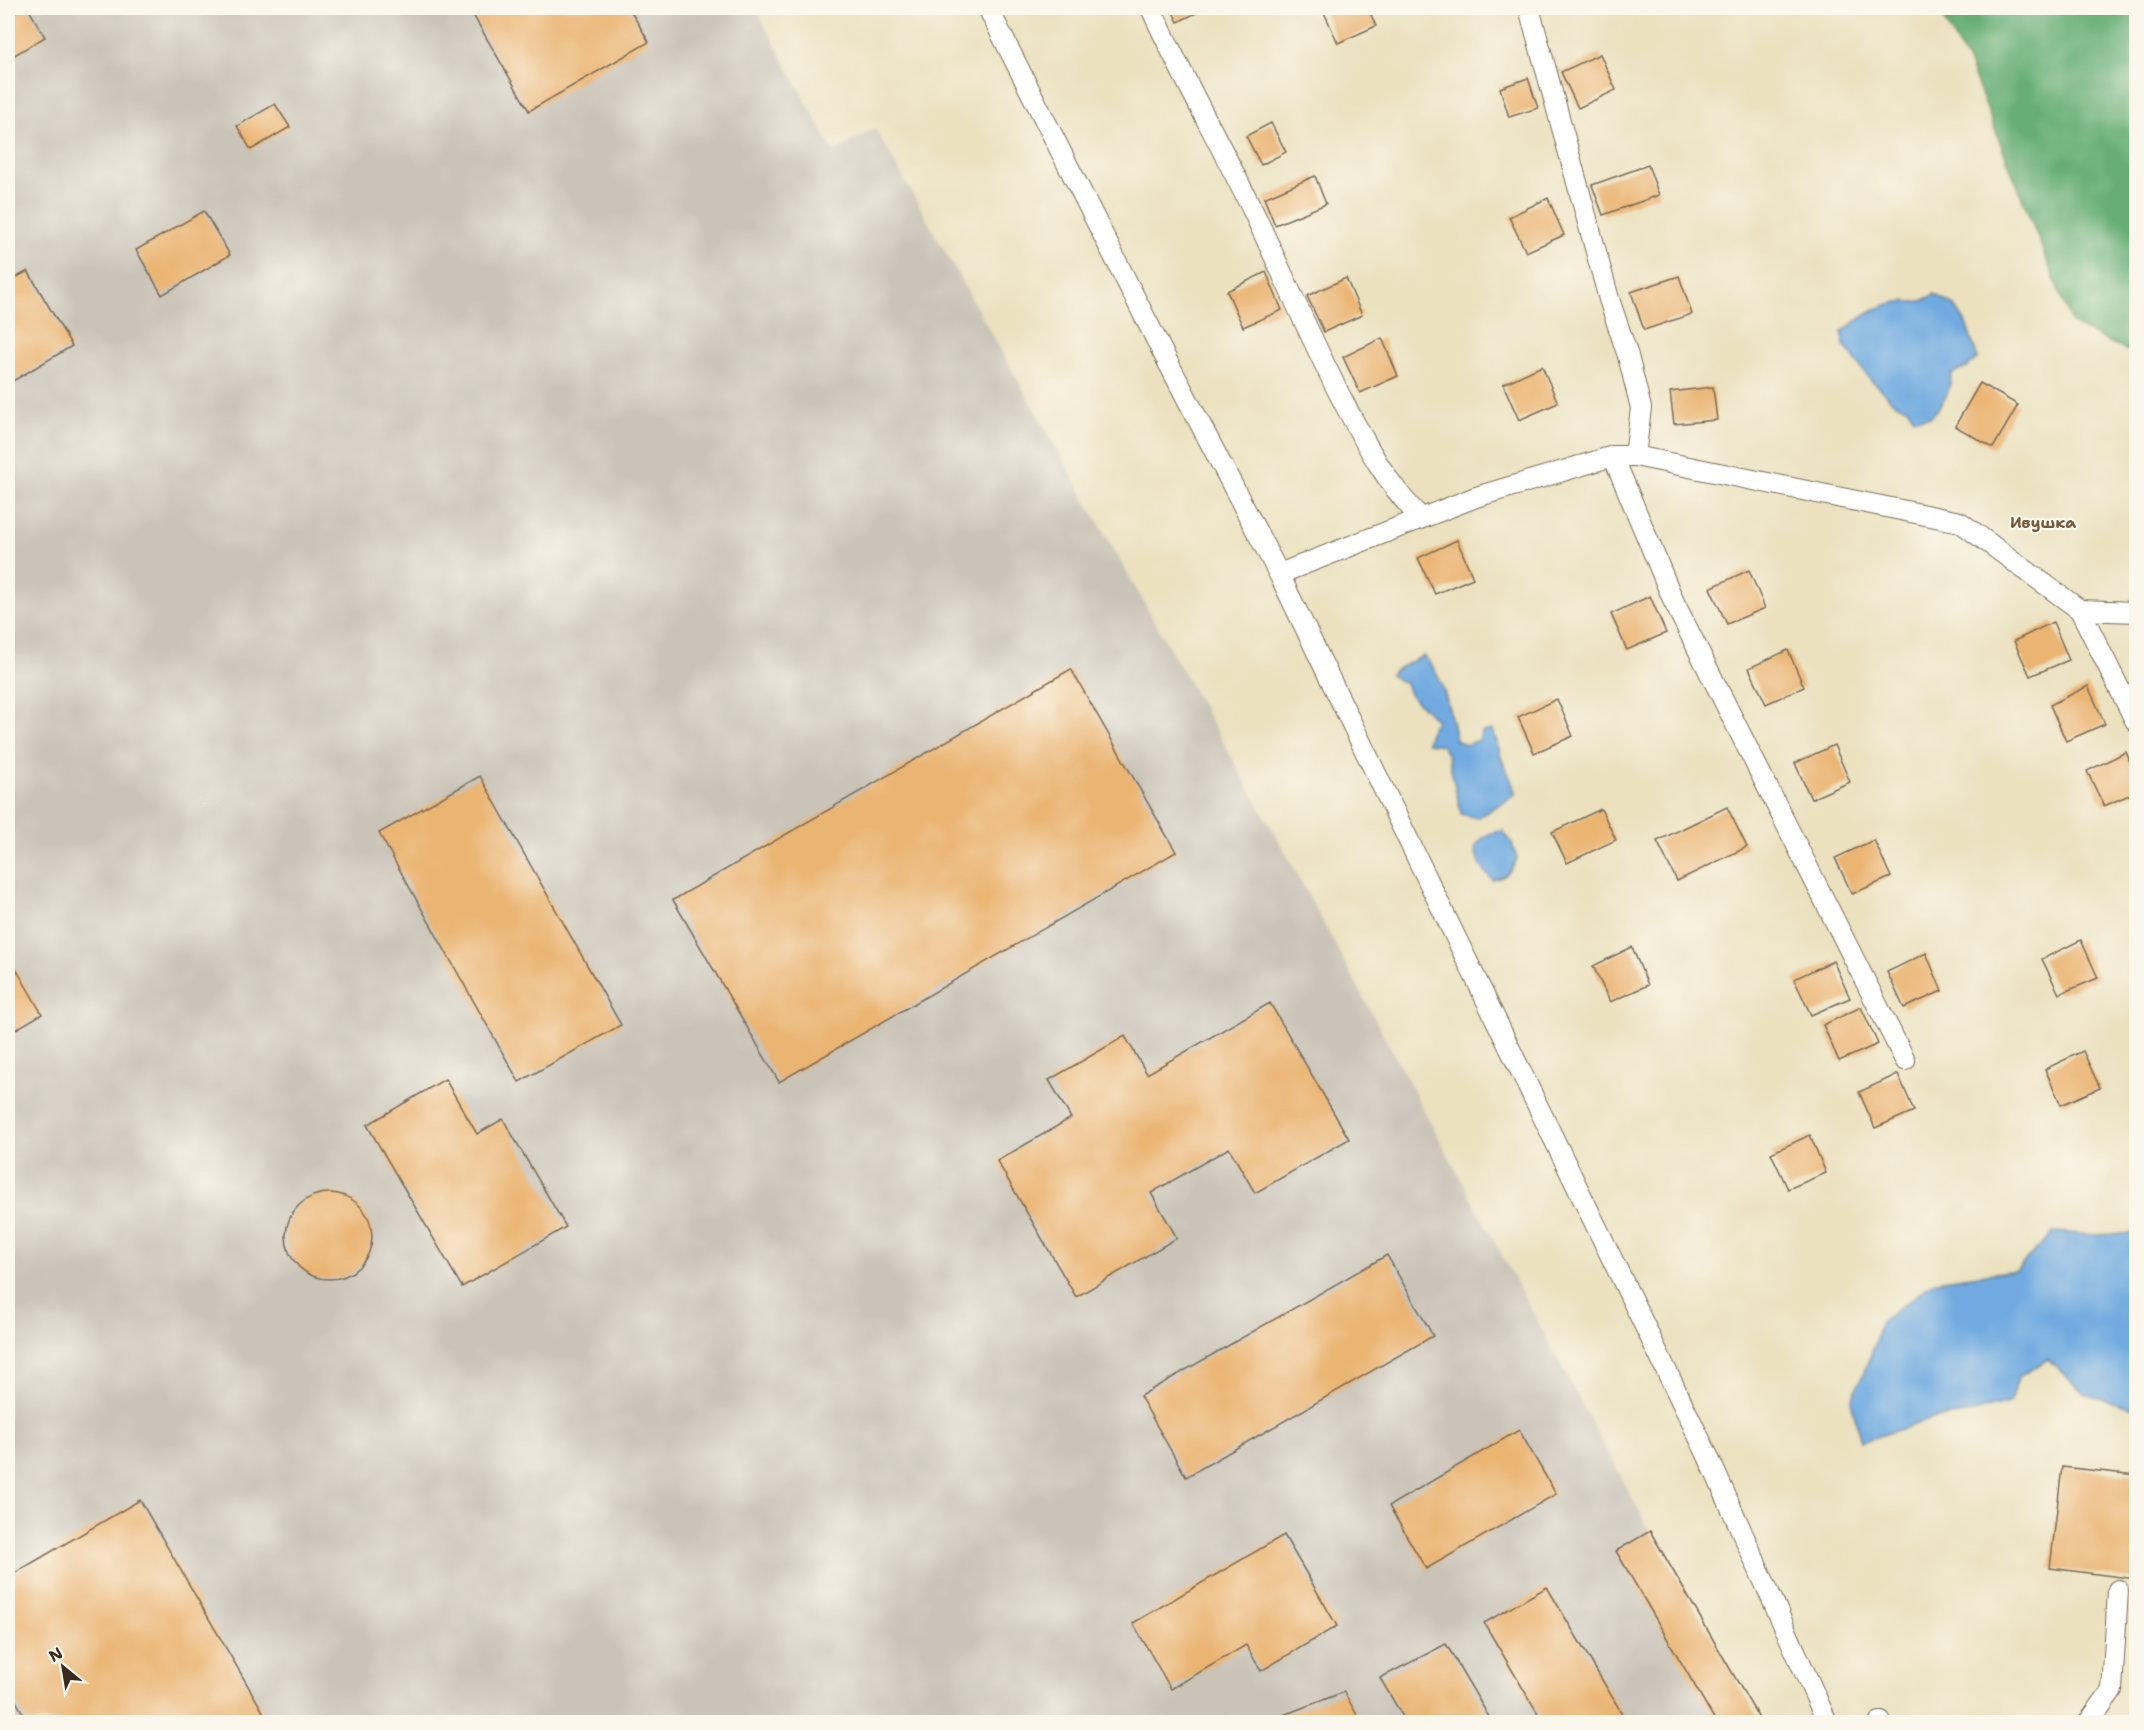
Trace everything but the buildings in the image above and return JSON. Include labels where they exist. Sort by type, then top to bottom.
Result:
[{"type":"lane","points":[[988,8],[1162,351],[1279,574],[1707,1454],[1827,1722]]},
{"type":"lane","points":[[1151,8],[1170,50],[1253,210],[1331,377],[1370,453],[1401,499],[1421,518]]},
{"type":"lane","points":[[1529,8],[1641,408],[1635,456]]},
{"type":"lane","points":[[1279,574],[1476,497],[1613,456],[1635,456],[1960,522],[2080,610],[2136,722]]},
{"type":"lane","points":[[1613,456],[1674,602],[1905,1060]]},
{"type":"lane","points":[[2080,610],[2136,612]]},
{"type":"lane","points":[[2089,1722],[2112,1690],[2118,1590]]},
{"type":"shaded area","points":[[8,8],[755,8],[834,152],[875,128],[1283,848],[1650,1531],[1761,1722],[8,1722]]},
{"type":"green space","points":[[1937,8],[2136,8],[2136,341],[2130,352],[2072,324],[1970,66]]},
{"type":"water","points":[[1935,294],[1955,306],[1965,321],[1978,358],[1967,367],[1951,374],[1946,397],[1931,417],[1914,418],[1908,409],[1892,401],[1868,377],[1844,345],[1842,332],[1883,306],[1898,302],[1920,301]]},
{"type":"water","points":[[1423,656],[1436,672],[1441,683],[1456,740],[1465,745],[1479,740],[1482,732],[1492,730],[1513,784],[1515,795],[1477,818],[1461,814],[1448,755],[1441,745],[1427,743],[1431,728],[1437,720],[1411,696],[1406,684],[1390,675],[1393,671]]},
{"type":"water","points":[[1503,831],[1512,843],[1517,859],[1508,873],[1493,880],[1481,866],[1475,848],[1487,835]]},
{"type":"water","points":[[2054,1232],[2095,1235],[2136,1233],[2136,1409],[2085,1394],[2048,1359],[2019,1377],[2009,1403],[1965,1414],[1935,1418],[1861,1442],[1851,1401],[1870,1358],[1881,1322],[1935,1281],[2016,1270]]},
{"type":"district","name":"Ивушка","points":[[2043,522]]}]
